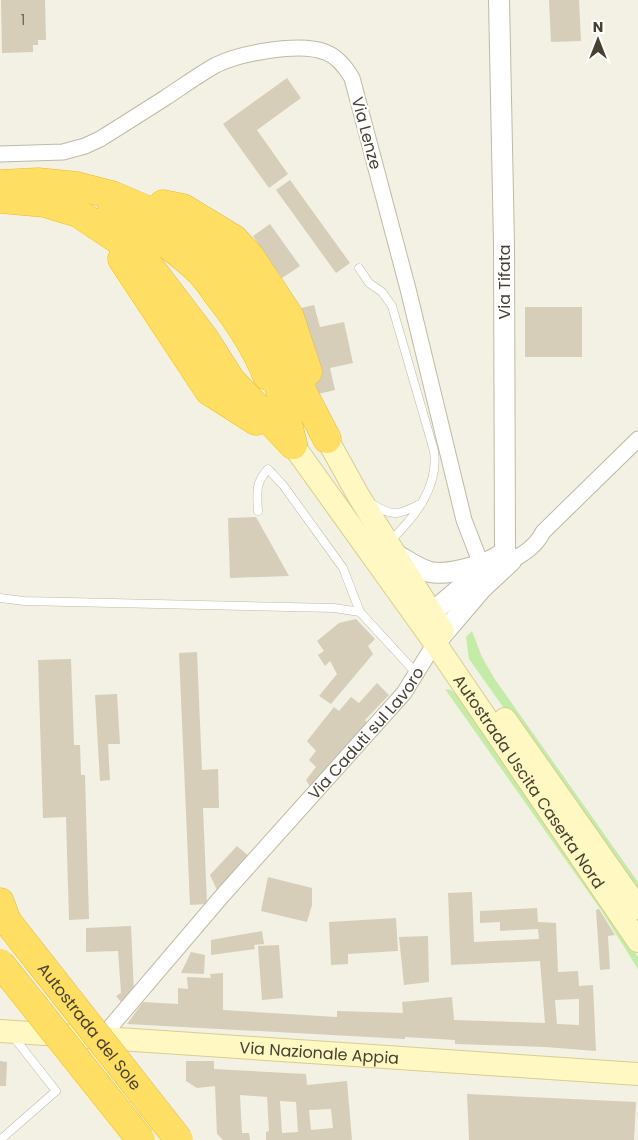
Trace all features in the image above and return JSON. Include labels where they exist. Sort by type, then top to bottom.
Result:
[{"type":"highway","points":[[0,184],[38,182],[77,186],[112,195],[173,221],[223,265],[257,304],[309,444]]},
{"type":"highway","points":[[0,199],[45,203],[78,213],[141,256],[205,339],[231,380],[309,444]]},
{"type":"highway","points":[[78,213],[100,206],[116,209],[153,227],[206,265],[247,310],[272,360],[309,444]]},
{"type":"highway","name":"Autostrada del Sole","points":[[2,912],[180,1140]]},
{"type":"highway","name":"Autostrada del Sole","points":[[0,963],[140,1140]]},
{"type":"main road","name":"Autostrada Uscita Caserta Nord","points":[[309,444],[358,495],[386,553]]},
{"type":"main road","name":"Autostrada Uscita Caserta Nord","points":[[309,444],[638,908]]},
{"type":"main road","name":"Autostrada Uscita Caserta Nord","points":[[435,624],[638,941]]},
{"type":"main road","name":"Via Nazionale Appia","points":[[5,1032],[636,1073]]},
{"type":"street","name":"Via Tifata","points":[[491,567],[504,244],[499,0]]},
{"type":"street","name":"Via Lenze","points":[[0,154],[63,152],[85,146],[100,139],[217,65],[244,55],[276,50],[308,49],[324,51],[335,57],[347,69],[352,78],[408,289],[464,520],[491,567]]},
{"type":"street","points":[[435,624],[491,567],[527,552],[544,532],[638,439]]},
{"type":"street","name":"Autostrada Uscita Caserta Nord","points":[[386,553],[430,572],[445,573],[491,567]]},
{"type":"street","name":"Via Caduti sul Lavoro","points":[[100,1038],[222,896],[404,693],[416,673],[435,624]]},
{"type":"lane","points":[[328,480],[370,542],[386,553],[429,492],[434,479],[436,464],[434,451],[392,306],[382,292],[369,283],[359,268]]},
{"type":"lane","points":[[258,512],[258,484],[260,478],[268,469],[283,485],[343,568],[360,612],[416,673]]},
{"type":"lane","points":[[358,495],[387,513],[406,512],[420,504]]},
{"type":"lane","points":[[0,598],[24,601],[334,608],[360,612]]},
{"type":"lane","points":[[0,1140],[56,1091],[5,1032]]},
{"type":"green space","points":[[472,631],[482,657],[494,678],[638,882],[638,896],[469,659],[466,637]]},
{"type":"green space","points":[[445,689],[451,690],[457,695],[607,908],[638,957],[638,969],[601,910]]},
{"type":"building","points":[[1,0],[45,0],[46,40],[38,40],[38,45],[33,45],[33,52],[2,53]]},
{"type":"building","points":[[549,0],[579,0],[581,41],[551,42]]},
{"type":"building","points":[[287,78],[301,98],[257,130],[288,174],[269,188],[223,124]]},
{"type":"building","points":[[290,180],[350,263],[336,273],[276,190]]},
{"type":"building","points":[[270,224],[300,266],[282,278],[253,236]]},
{"type":"building","points":[[314,305],[320,327],[344,322],[353,363],[330,368],[335,390],[318,394],[297,309]]},
{"type":"building","points":[[525,307],[582,307],[582,357],[525,357]]},
{"type":"building","points":[[256,517],[289,576],[230,578],[228,518]]},
{"type":"building","points":[[356,619],[375,639],[368,646],[373,654],[331,704],[319,696],[337,674],[330,661],[325,666],[318,655],[324,651],[317,641],[339,623]]},
{"type":"building","points":[[197,652],[202,770],[218,769],[219,808],[203,808],[207,904],[190,905],[179,653]]},
{"type":"building","points":[[71,659],[74,745],[80,745],[81,775],[85,775],[89,919],[69,920],[66,817],[43,818],[38,660]]},
{"type":"building","points":[[377,683],[389,695],[365,720],[368,723],[311,788],[306,780],[316,767],[309,760],[316,751],[307,741],[334,707],[339,711],[351,697],[359,703]]},
{"type":"building","points":[[117,694],[120,744],[108,744],[110,780],[100,781],[95,695]]},
{"type":"building","points":[[237,846],[250,857],[218,892],[210,875]]},
{"type":"building","points":[[268,877],[312,888],[312,905],[307,922],[261,911]]},
{"type":"building","points":[[472,892],[474,942],[539,939],[538,929],[500,931],[500,922],[480,923],[480,911],[537,908],[538,922],[556,923],[558,972],[578,971],[579,986],[593,985],[596,1051],[455,1044],[455,1040],[405,1037],[405,1039],[127,1024],[143,1002],[178,1004],[178,988],[188,989],[187,977],[211,978],[210,974],[223,973],[223,1010],[337,1017],[337,1011],[403,1013],[402,1002],[452,997],[454,1020],[545,1023],[540,961],[451,965],[448,893]],"holes":[[[579,999],[579,1025],[557,1024],[555,1000]]]},
{"type":"building","points":[[599,909],[615,935],[608,936],[610,969],[600,970],[596,910]]},
{"type":"building","points":[[396,918],[398,951],[348,954],[348,964],[331,965],[329,922]]},
{"type":"building","points":[[131,926],[134,993],[122,1003],[116,996],[121,993],[118,951],[86,952],[86,928]]},
{"type":"building","points":[[262,931],[264,944],[254,945],[255,949],[211,955],[211,940]]},
{"type":"building","points":[[428,936],[429,982],[404,985],[399,937]]},
{"type":"building","points":[[279,945],[283,998],[262,1000],[258,946]]},
{"type":"building","points":[[191,952],[205,955],[204,974],[181,973]]},
{"type":"building","points":[[0,1061],[7,1062],[6,1086],[0,1086]]},
{"type":"building","points":[[186,1061],[214,1061],[214,1069],[306,1074],[307,1085],[347,1081],[352,1140],[266,1140],[266,1132],[269,1131],[267,1097],[240,1095],[242,1133],[249,1133],[250,1140],[223,1140],[217,1134],[215,1086],[197,1088],[186,1081]],"holes":[[[280,1101],[296,1102],[298,1132],[282,1133]],[[331,1109],[333,1128],[311,1130],[309,1110]]]},
{"type":"building","points":[[467,1094],[636,1102],[634,1140],[469,1140]]}]
